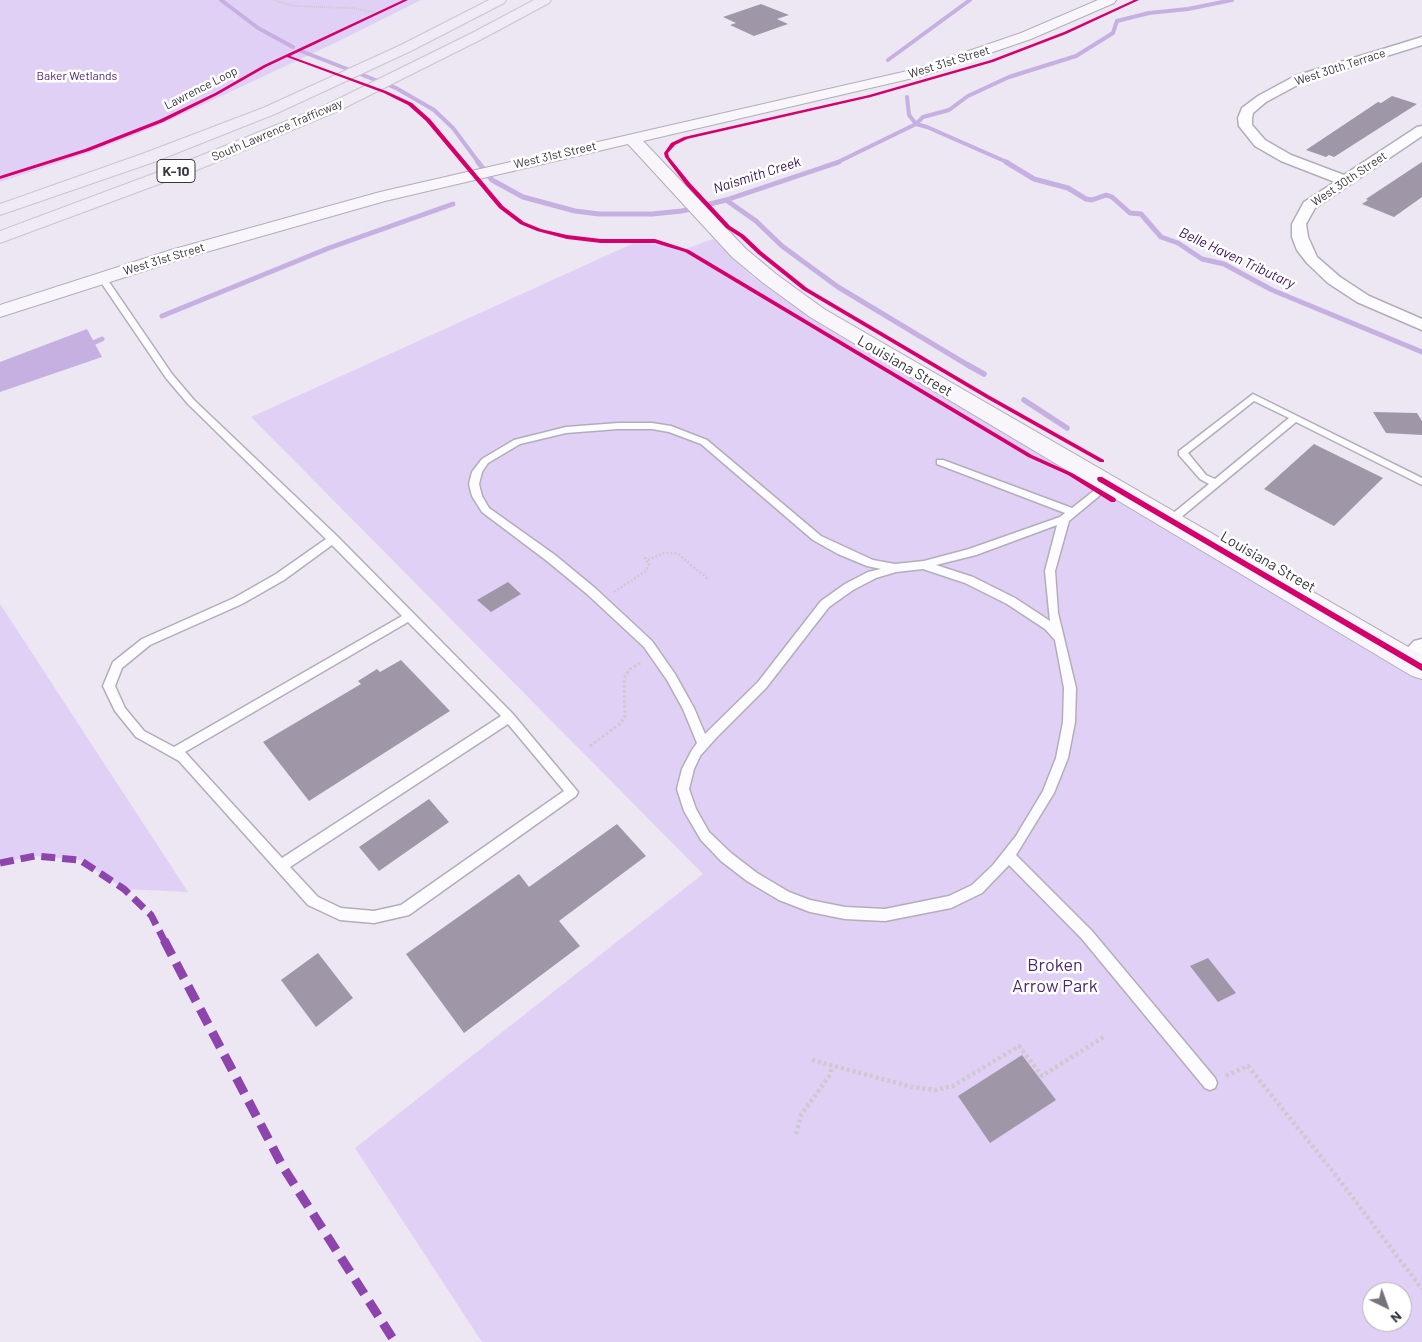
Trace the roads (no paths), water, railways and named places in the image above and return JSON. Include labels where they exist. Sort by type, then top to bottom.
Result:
[{"type":"highway","name":"South Lawrence Trafficway","points":[[0,210],[180,146],[326,86],[406,48],[499,0]]},
{"type":"highway","name":"South Lawrence Trafficway","points":[[0,237],[199,162],[350,100],[544,0]]},
{"type":"main road","name":"West 31st Street","points":[[0,312],[102,278],[256,231],[422,187],[921,72],[1026,36],[1109,0]]},
{"type":"main road","name":"Louisiana Street","points":[[632,138],[716,230],[754,266],[817,313],[1170,521],[1418,659]]},
{"type":"street","name":"West 30th Terrace","points":[[1346,181],[1286,158],[1260,143],[1246,126],[1245,118],[1247,111],[1262,99],[1299,79],[1422,41]]},
{"type":"street","name":"West 30th Street","points":[[1422,130],[1309,205],[1302,215],[1299,224],[1300,237],[1305,250],[1324,271],[1348,290],[1379,307],[1422,325]]},
{"type":"lane","points":[[102,278],[169,376],[191,402],[333,539],[509,717],[572,792],[404,911],[374,918],[340,914],[313,901],[183,756],[140,734],[121,711],[109,686],[117,665],[146,642],[238,601],[280,577],[333,539]]},
{"type":"lane","points":[[1216,484],[1203,477],[1182,453],[1253,397],[1422,482]]},
{"type":"lane","points":[[1170,521],[1295,418]]},
{"type":"lane","points":[[704,745],[688,708],[671,677],[648,644],[552,558],[485,510],[477,496],[474,484],[477,472],[485,461],[516,442],[566,430],[618,426],[652,426],[671,429],[704,442],[817,538],[863,560],[896,568]]},
{"type":"lane","points":[[940,462],[1069,515]]},
{"type":"lane","points":[[1069,515],[1050,571],[1053,613],[1070,688],[1069,722],[1062,758],[1048,793],[1020,840],[998,869],[977,889],[950,902],[885,915],[845,913],[810,906],[784,896],[752,877],[726,857],[705,836],[690,811],[683,790],[688,769],[696,753],[762,685],[825,604],[849,587],[872,575],[896,568],[923,565],[972,552],[1069,515],[1108,484]]},
{"type":"lane","points":[[923,565],[970,580],[1011,601],[1049,626],[1060,639]]},
{"type":"lane","points":[[175,752],[410,616]]},
{"type":"lane","points":[[281,866],[509,717]]},
{"type":"lane","points":[[1008,856],[1087,935],[1210,1083]]},
{"type":"waterway","name":"Naismith Creek","points":[[221,0],[258,28],[293,47]]},
{"type":"waterway","points":[[888,60],[970,0]]},
{"type":"waterway","name":"Naismith Creek","points":[[916,124],[923,117],[949,110],[968,96],[1009,77],[1076,56],[1113,33],[1117,21],[1149,13],[1188,9],[1232,0]]},
{"type":"waterway","name":"Naismith Creek","points":[[301,51],[396,88],[434,110],[453,128],[479,163]]},
{"type":"waterway","points":[[907,97],[909,115],[916,124]]},
{"type":"waterway","name":"Naismith Creek","points":[[836,163],[916,124]]},
{"type":"waterway","name":"Belle Haven Tributary","points":[[916,124],[1009,163]]},
{"type":"waterway","name":"Naismith Creek","points":[[478,162],[492,180],[523,197],[575,211],[599,214],[652,214],[682,211],[726,200]]},
{"type":"waterway","name":"Naismith Creek","points":[[726,200],[839,162]]},
{"type":"waterway","name":"Belle Haven Tributary","points":[[1006,162],[1034,179],[1068,188],[1086,199],[1092,200],[1106,195],[1112,197],[1130,213],[1141,214],[1161,237],[1178,243],[1202,259],[1224,264],[1272,290],[1422,352]]},
{"type":"waterway","points":[[726,200],[756,221],[782,246],[838,287],[971,367]]},
{"type":"waterway","points":[[162,316],[329,248],[453,204]]},
{"type":"waterway","points":[[86,346],[102,339]]},
{"type":"waterway","points":[[968,365],[984,374]]},
{"type":"waterway","points":[[1024,400],[1067,428]]},
{"type":"park label","name":"Baker Wetlands","points":[[77,76]]},
{"type":"park label","name":"Broken Arrow Park","points":[[1055,975]]}]
